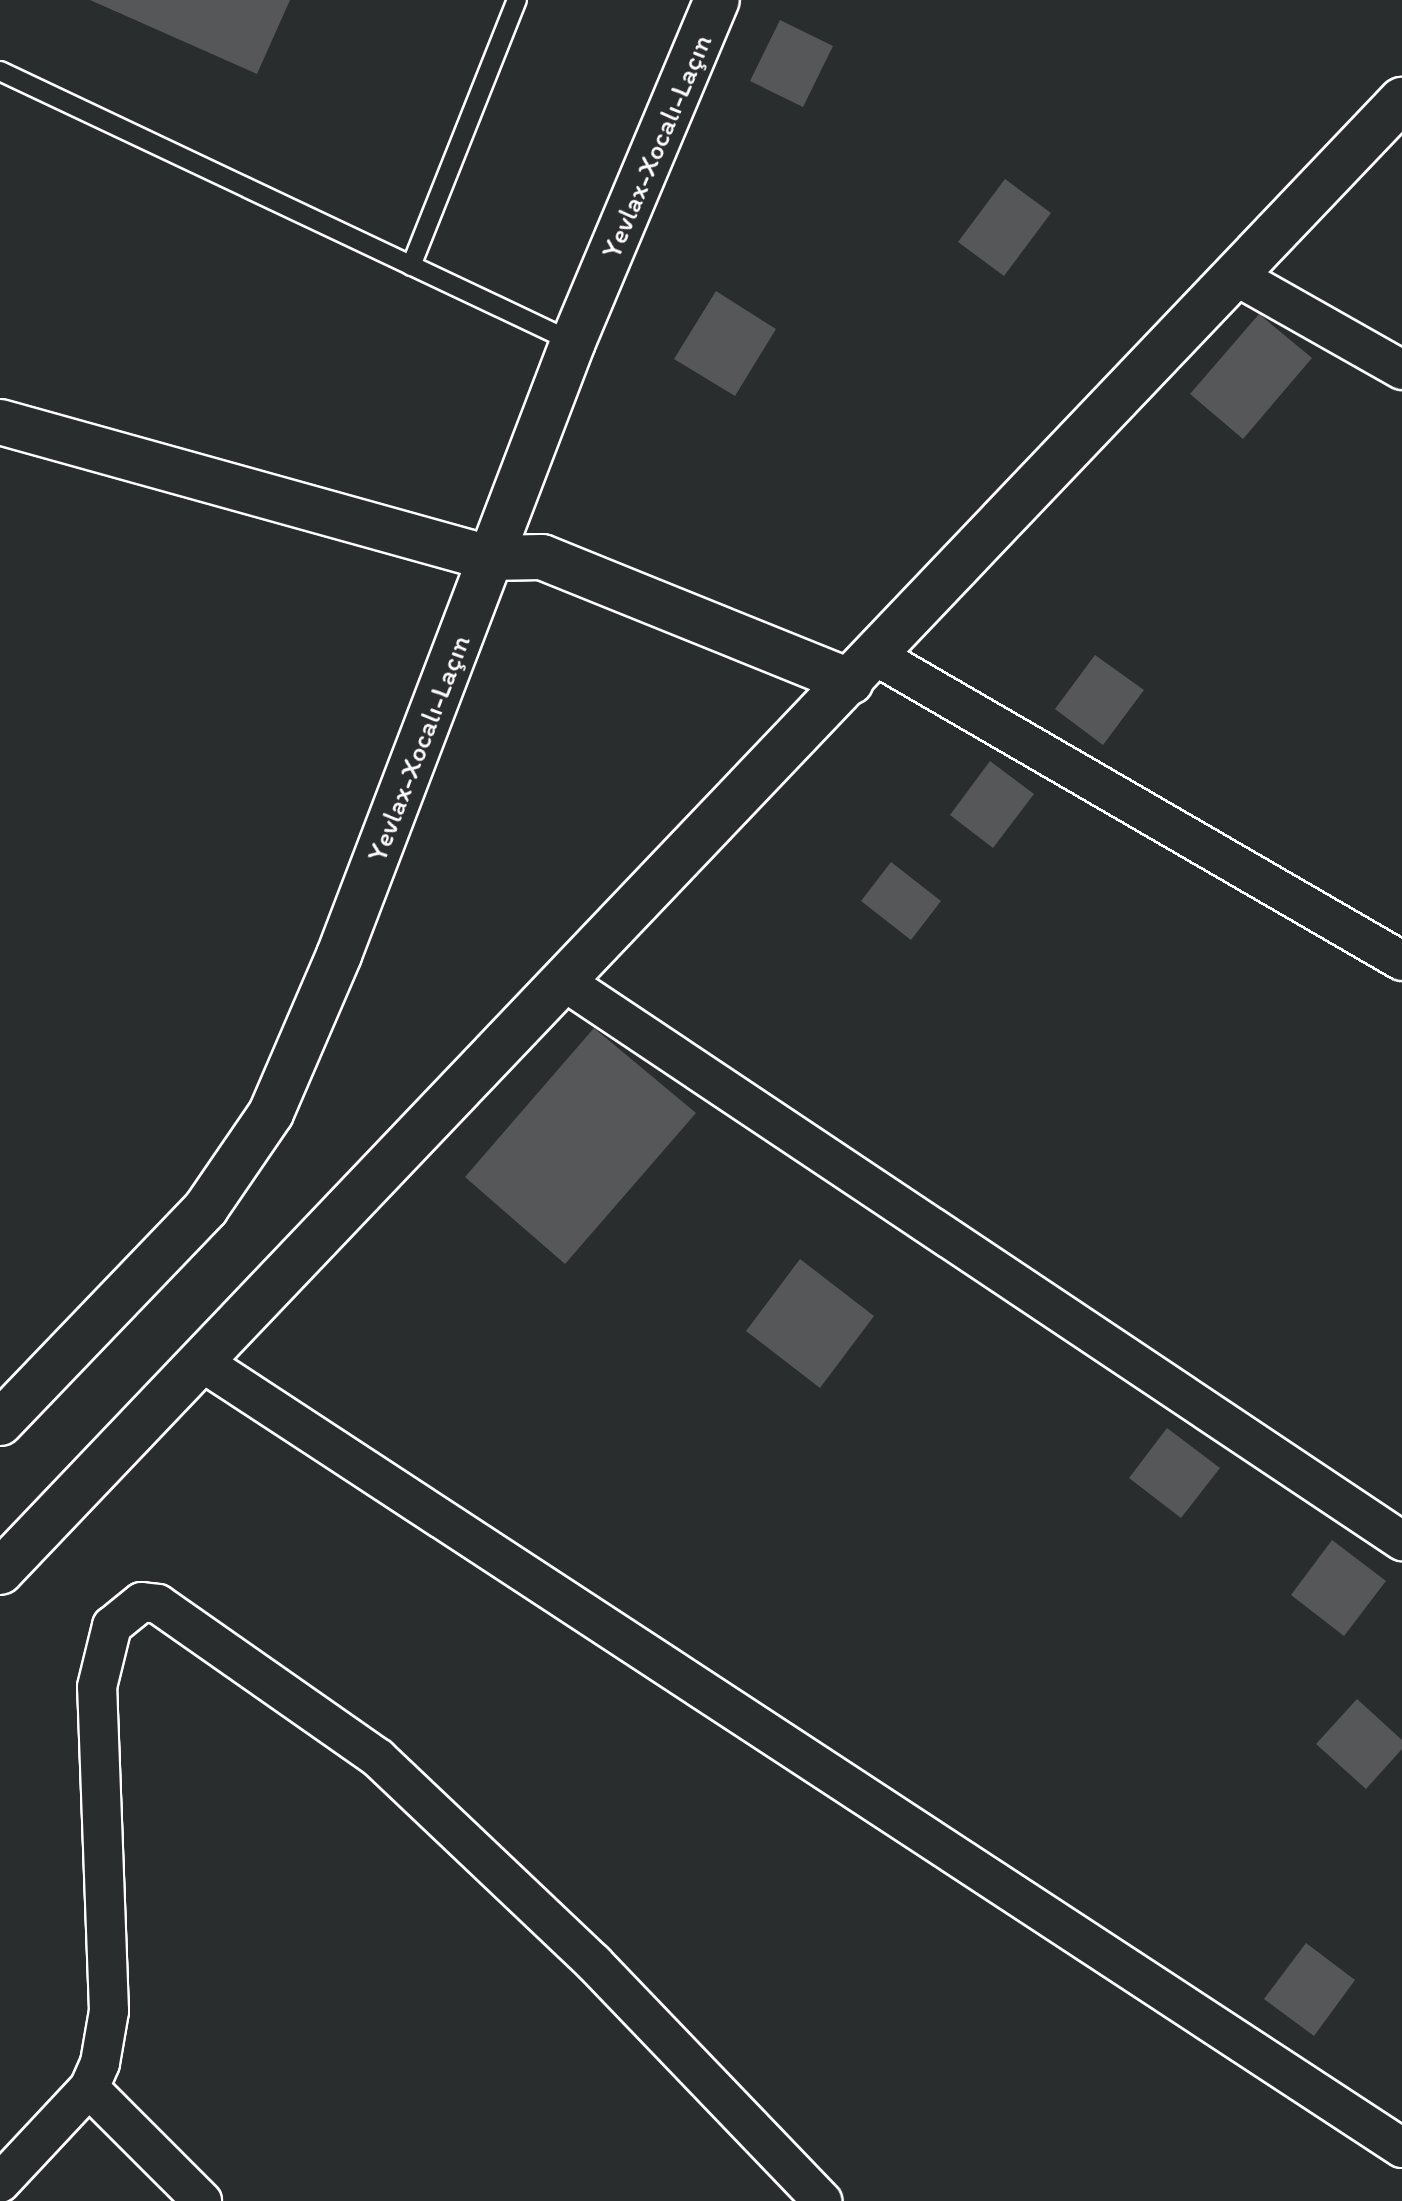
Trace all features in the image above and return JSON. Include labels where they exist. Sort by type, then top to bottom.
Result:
[{"type":"main road","name":"Yevlax-Xocalı-Laçın","points":[[0,1423],[206,1208],[271,1113],[339,955],[573,342],[717,0]]},
{"type":"main road","points":[[0,1572],[205,1364],[1402,100]]},
{"type":"main road","points":[[0,422],[489,558],[542,557],[864,669]]},
{"type":"street","points":[[1236,276],[1402,370]]},
{"type":"street","points":[[864,669],[1402,961]]},
{"type":"street","points":[[565,982],[1402,1541]]},
{"type":"street","points":[[205,1364],[1402,2148]]},
{"type":"street","points":[[0,2183],[89,2088],[109,2011],[97,1687],[112,1626],[142,1602],[158,1604],[378,1758],[594,1963],[822,2201]]},
{"type":"street","points":[[89,2088],[202,2201]]},
{"type":"lane","points":[[411,266],[517,0]]},
{"type":"lane","points":[[0,71],[573,342]]},
{"type":"building","points":[[90,0],[290,0],[257,74]]},
{"type":"building","points":[[780,20],[833,46],[803,107],[750,81]]},
{"type":"building","points":[[1005,179],[1051,213],[1004,276],[958,242]]},
{"type":"building","points":[[716,291],[776,329],[735,396],[674,359]]},
{"type":"building","points":[[1259,314],[1312,358],[1243,439],[1190,394]]},
{"type":"building","points":[[1095,655],[1144,690],[1103,745],[1055,709]]},
{"type":"building","points":[[990,761],[1034,794],[993,848],[950,815]]},
{"type":"building","points":[[891,862],[941,901],[911,940],[861,901]]},
{"type":"building","points":[[594,1028],[696,1113],[565,1264],[465,1177]]},
{"type":"building","points":[[800,1259],[874,1316],[820,1388],[746,1331]]},
{"type":"building","points":[[1167,1428],[1220,1468],[1181,1518],[1129,1478]]},
{"type":"building","points":[[1332,1540],[1386,1581],[1344,1636],[1291,1595]]},
{"type":"building","points":[[1357,1699],[1402,1740],[1402,1749],[1366,1789],[1316,1744]]},
{"type":"building","points":[[1306,1943],[1355,1980],[1314,2036],[1264,1999]]}]
